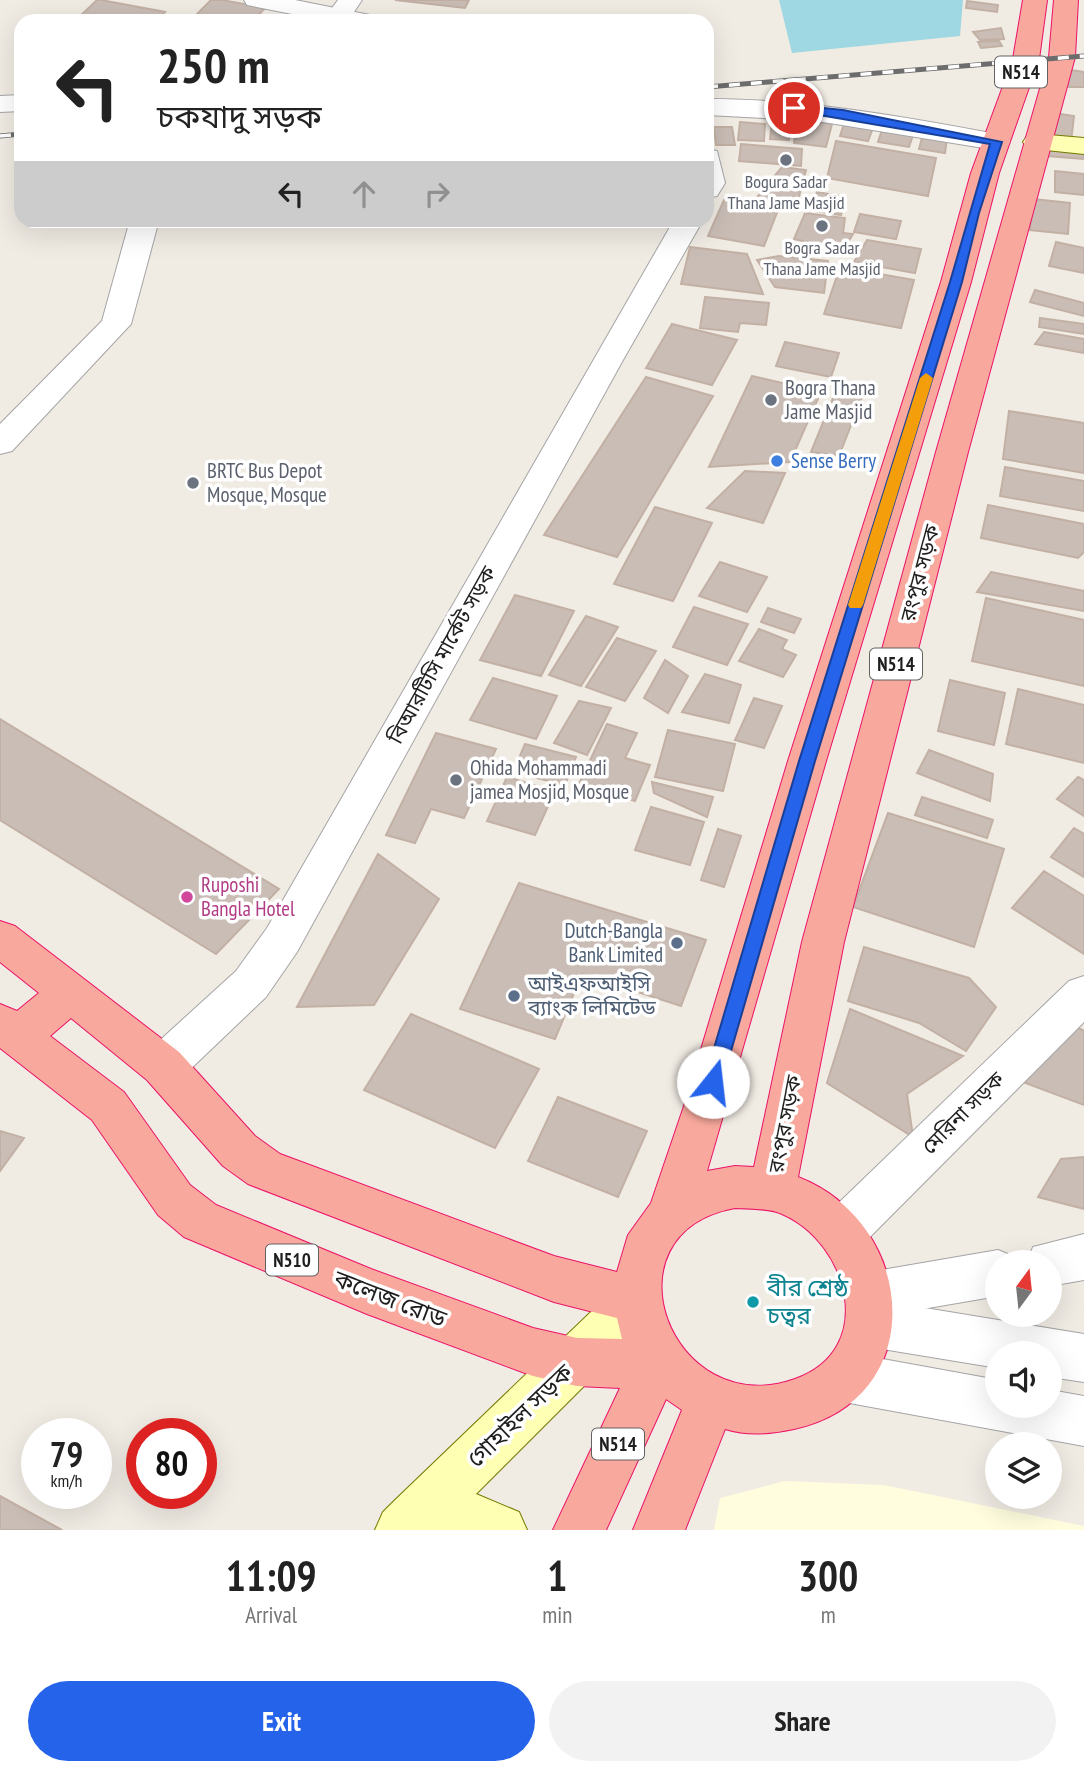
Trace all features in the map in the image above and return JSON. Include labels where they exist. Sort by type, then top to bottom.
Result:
[{"type":"highway","name":"N514","points":[[996,142],[1026,59],[1035,0]]},
{"type":"highway","name":"রংপুর সড়ক","points":[[772,1189],[823,942],[1062,57],[1066,0]]},
{"type":"highway","points":[[670,1214],[705,1109],[807,761],[956,282],[973,213],[996,142]]},
{"type":"highway","points":[[0,939],[163,1066],[239,1151],[264,1169],[554,1279],[637,1300]]},
{"type":"highway","points":[[9,1030],[70,993]]},
{"type":"highway","name":"কলেজ রোড","points":[[9,1030],[108,1106],[174,1200],[201,1222],[367,1292],[533,1352],[577,1362],[620,1364],[659,1360]]},
{"type":"highway","points":[[735,1187],[772,1189],[798,1199],[822,1213],[842,1232],[861,1262],[870,1309],[863,1349],[844,1377],[817,1398],[783,1410],[747,1411],[711,1401],[682,1383],[659,1360],[640,1321],[637,1300],[638,1268],[650,1238],[670,1214],[700,1195],[735,1187]]},
{"type":"highway","name":"N514","points":[[579,1530],[659,1360]]},
{"type":"highway","points":[[659,1530],[711,1401]]},
{"type":"main road","points":[[1037,142],[1084,146]]},
{"type":"main road","name":"গোহাইল সড়ক","points":[[406,1526],[577,1362],[637,1300]]},
{"type":"main road","points":[[406,1526],[478,1520],[501,1530]]},
{"type":"street","points":[[256,0],[344,8]]},
{"type":"street","points":[[714,107],[769,105],[843,114],[996,142]]},
{"type":"street","points":[[0,443],[116,324],[143,228]]},
{"type":"street","name":"বিআরটিসি মার্কেট সড়ক","points":[[163,1066],[251,984],[282,940],[607,360],[684,228]]},
{"type":"street","name":"মেরিনা সড়ক","points":[[842,1232],[1084,994]]},
{"type":"street","points":[[1062,1261],[1084,1257]]},
{"type":"street","points":[[870,1309],[985,1277]]},
{"type":"street","points":[[870,1309],[1084,1358]]},
{"type":"street","points":[[844,1377],[985,1403]]},
{"type":"street","points":[[1062,1417],[1084,1421]]},
{"type":"shaded area","points":[[785,1481],[884,1485],[985,1506],[985,1509],[1001,1509],[1084,1526],[1084,1530],[714,1530],[720,1498]]},
{"type":"water","points":[[779,0],[963,0],[960,36],[792,53]]},
{"type":"building","points":[[97,0],[165,12],[163,14],[82,14]]},
{"type":"building","points":[[211,0],[265,8],[259,14],[197,14]]},
{"type":"building","points":[[395,0],[469,0],[465,8]]},
{"type":"building","points":[[967,1],[998,5],[997,12],[966,8]]},
{"type":"building","points":[[1001,28],[1004,39],[980,40],[973,32]]},
{"type":"building","points":[[999,41],[1002,46],[981,48],[978,42]]},
{"type":"building","points":[[1064,69],[1084,72],[1084,87],[1069,87]]},
{"type":"building","points":[[1054,113],[1074,116],[1071,142],[1050,140]]},
{"type":"building","points":[[797,119],[832,124],[826,147],[794,143]]},
{"type":"building","points":[[845,121],[874,125],[868,141],[840,136]]},
{"type":"building","points":[[740,122],[765,124],[764,141],[738,140]]},
{"type":"building","points":[[772,124],[790,125],[789,140],[770,139]]},
{"type":"building","points":[[714,127],[732,127],[735,145],[716,145]]},
{"type":"building","points":[[883,127],[914,132],[909,147],[878,142]]},
{"type":"building","points":[[923,134],[947,138],[945,153],[919,149]]},
{"type":"building","points":[[836,141],[936,158],[928,196],[827,178]]},
{"type":"building","points":[[741,144],[802,149],[801,166],[739,161]]},
{"type":"building","points":[[1052,149],[1084,152],[1084,159],[1045,156]]},
{"type":"building","points":[[782,167],[806,170],[796,208],[753,202]]},
{"type":"building","points":[[1055,171],[1084,174],[1084,195],[1055,192]]},
{"type":"building","points":[[817,192],[846,197],[841,215],[809,210]]},
{"type":"building","points":[[1033,199],[1070,203],[1068,234],[1030,230]]},
{"type":"building","points":[[724,200],[778,210],[764,246],[708,236],[714,228]]},
{"type":"building","name":"Bogra Sadar Thana Jame Masjid","points":[[805,213],[845,218],[843,233],[853,234],[843,250],[794,239]]},
{"type":"building","points":[[860,214],[901,221],[896,239],[854,232]]},
{"type":"building","points":[[867,240],[921,249],[915,273],[854,262]]},
{"type":"building","points":[[1056,242],[1084,248],[1084,273],[1049,266]]},
{"type":"building","points":[[690,247],[747,254],[763,294],[681,284]]},
{"type":"building","points":[[779,256],[828,261],[824,293],[775,287],[757,260]]},
{"type":"building","points":[[840,267],[914,280],[901,328],[824,314]]},
{"type":"building","points":[[1035,290],[1084,303],[1084,316],[1030,302]]},
{"type":"building","points":[[705,297],[769,303],[766,325],[740,323],[738,332],[700,328]]},
{"type":"building","points":[[1040,318],[1084,324],[1084,334],[1039,327]]},
{"type":"building","points":[[672,324],[737,340],[712,385],[646,368]]},
{"type":"building","points":[[1044,332],[1084,339],[1084,353],[1035,344]]},
{"type":"building","points":[[785,342],[839,353],[831,377],[776,366]]},
{"type":"building","points":[[752,376],[821,392],[790,462],[709,467]]},
{"type":"building","points":[[646,377],[713,396],[617,557],[544,535]]},
{"type":"building","points":[[839,383],[866,387],[839,456],[811,452]]},
{"type":"building","points":[[1009,411],[1084,423],[1084,473],[1003,459]]},
{"type":"building","points":[[1005,467],[1084,481],[1084,511],[1000,496]]},
{"type":"building","points":[[745,471],[785,473],[763,523],[707,508]]},
{"type":"building","points":[[988,505],[1084,524],[1084,552],[1078,558],[981,538]]},
{"type":"building","points":[[655,507],[712,523],[673,601],[614,584]]},
{"type":"building","points":[[720,562],[767,577],[747,612],[699,596]]},
{"type":"building","points":[[991,572],[1084,591],[1084,611],[977,592]]},
{"type":"building","points":[[515,595],[574,611],[541,676],[480,660]]},
{"type":"building","points":[[986,598],[1084,620],[1084,686],[972,661]]},
{"type":"building","points":[[694,607],[748,624],[727,665],[673,647]]},
{"type":"building","points":[[768,608],[801,619],[794,633],[761,622]]},
{"type":"building","points":[[586,616],[618,627],[581,686],[549,675]]},
{"type":"building","points":[[759,629],[787,640],[782,649],[796,655],[783,677],[739,661]]},
{"type":"building","points":[[617,638],[656,651],[625,701],[586,687]]},
{"type":"building","points":[[665,660],[688,676],[668,713],[644,698]]},
{"type":"building","points":[[705,674],[741,685],[729,723],[682,712]]},
{"type":"building","points":[[493,678],[557,696],[536,739],[470,720]]},
{"type":"building","points":[[950,680],[1005,693],[994,745],[938,731]]},
{"type":"building","points":[[1018,689],[1084,705],[1084,763],[1006,744]]},
{"type":"building","points":[[754,698],[782,706],[764,748],[735,740]]},
{"type":"building","points":[[579,701],[611,708],[587,755],[554,743]]},
{"type":"building","points":[[0,719],[279,889],[216,954],[0,820]]},
{"type":"building","points":[[607,724],[637,733],[625,758],[650,765],[635,801],[579,784]]},
{"type":"building","points":[[668,730],[735,744],[723,791],[655,777]]},
{"type":"building","points":[[436,733],[496,749],[464,818],[431,809],[415,843],[386,835]]},
{"type":"building","points":[[525,744],[576,757],[565,785],[513,772]]},
{"type":"building","points":[[929,750],[993,774],[990,801],[917,773]]},
{"type":"building","points":[[507,777],[555,791],[535,835],[487,821]]},
{"type":"building","points":[[1078,777],[1084,780],[1084,816],[1057,799]]},
{"type":"building","points":[[652,782],[713,797],[707,817],[654,793]]},
{"type":"building","points":[[922,797],[993,820],[987,838],[915,815]]},
{"type":"building","points":[[651,807],[704,822],[690,865],[635,850]]},
{"type":"building","points":[[888,813],[1004,849],[974,947],[853,907]]},
{"type":"building","points":[[1074,828],[1084,834],[1084,877],[1051,857]]},
{"type":"building","points":[[718,829],[741,836],[724,887],[701,880]]},
{"type":"building","points":[[378,854],[439,899],[374,1005],[297,1007]]},
{"type":"building","points":[[1044,871],[1084,896],[1084,954],[1012,908]]},
{"type":"building","points":[[519,883],[706,940],[681,1006],[582,974],[555,1039],[460,1009]]},
{"type":"building","points":[[864,947],[969,978],[996,1007],[966,1051],[919,1023],[848,1001]]},
{"type":"building","points":[[850,1009],[963,1056],[907,1094],[913,1137],[827,1083]]},
{"type":"building","points":[[411,1014],[539,1069],[495,1148],[364,1090]]},
{"type":"building","points":[[1071,1024],[1084,1031],[1084,1105],[1015,1079]]},
{"type":"building","points":[[558,1097],[647,1131],[618,1197],[528,1161]]},
{"type":"building","points":[[0,1131],[24,1138],[0,1171]]},
{"type":"building","points":[[1084,1157],[1084,1209],[1038,1197],[1061,1159]]},
{"type":"building","points":[[0,1496],[62,1530],[0,1530]]},
{"type":"railway","points":[[714,86],[1084,56]]},
{"type":"railway","points":[[0,136],[14,135]]},
{"type":"slow traffic","points":[[856,605],[926,378]]},
{"type":"place","name":"Bogura Sadar Thana Jame Masjid","points":[[786,160]]},
{"type":"place","name":"Bogra Sadar Thana Jame Masjid","points":[[822,226]]},
{"type":"place","name":"Bogra Thana Jame Masjid","points":[[771,400]]},
{"type":"place","name":"Sense Berry","points":[[777,461]]},
{"type":"place","name":"BRTC Bus Depot Mosque, Mosque","points":[[193,483]]},
{"type":"place","name":"Ohida Mohammadi jamea Mosjid, Mosque","points":[[456,780]]},
{"type":"place","name":"Ruposhi Bangla Hotel","points":[[187,897]]},
{"type":"place","name":"Dutch-Bangla Bank Limited","points":[[677,943]]},
{"type":"place","name":"আইএফআইসি ব্যাংক লিমিটেড","points":[[514,996]]},
{"type":"place","name":"বীর শ্রেষ্ঠ চত্বর","points":[[753,1302]]},
{"type":"route","points":[[713,1082],[807,761],[956,282],[973,213],[996,142],[843,114],[794,108]]}]
